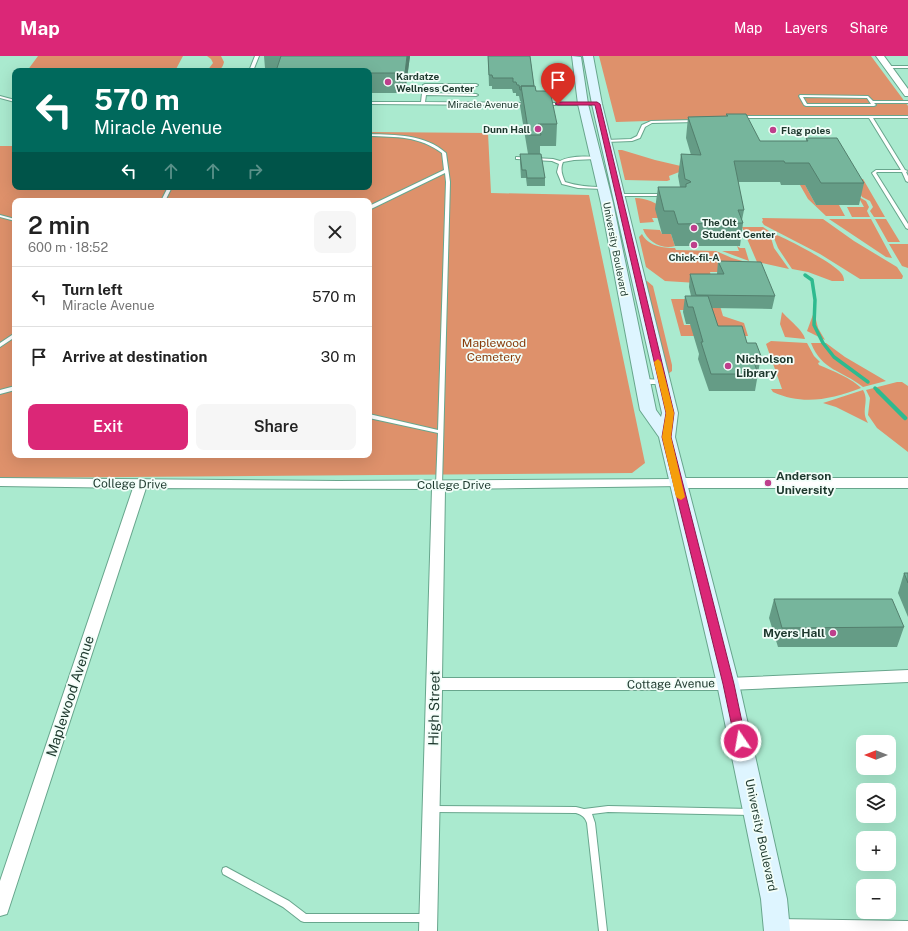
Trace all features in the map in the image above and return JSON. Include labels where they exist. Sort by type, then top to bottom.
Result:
[{"type":"main road","name":"University Boulevard","points":[[576,56],[583,104],[603,188],[648,410],[667,437]]},
{"type":"main road","name":"University Boulevard","points":[[588,56],[597,104],[670,413],[667,437],[677,483],[728,684],[774,899],[777,929]]},
{"type":"street","points":[[880,56],[908,94]]},
{"type":"street","points":[[603,188],[618,191]]},
{"type":"street","points":[[642,382],[662,382]]},
{"type":"street","name":"College Drive","points":[[0,482],[140,485],[439,486],[677,483],[908,484]]},
{"type":"street","name":"Maplewood Avenue","points":[[0,908],[140,485]]},
{"type":"street","name":"High Street","points":[[428,925],[439,486]]},
{"type":"street","name":"Cottage Avenue","points":[[434,684],[728,684],[908,676]]},
{"type":"street","points":[[777,929],[908,930]]},
{"type":"lane","points":[[252,68],[257,56]]},
{"type":"lane","points":[[888,67],[908,67]]},
{"type":"lane","points":[[423,103],[425,85],[476,83],[475,104]]},
{"type":"lane","points":[[424,94],[476,95]]},
{"type":"lane","points":[[801,96],[868,97],[871,102],[874,105],[806,105],[801,96]]},
{"type":"lane","points":[[0,97],[12,100]]},
{"type":"lane","points":[[871,102],[908,102]]},
{"type":"lane","name":"Miracle Avenue","points":[[372,103],[531,104]]},
{"type":"lane","points":[[538,104],[597,104]]},
{"type":"lane","points":[[733,117],[908,116]]},
{"type":"lane","points":[[870,117],[906,171],[908,181]]},
{"type":"lane","points":[[606,141],[632,140],[639,137],[643,126],[651,122],[703,120]]},
{"type":"lane","points":[[372,135],[405,136],[424,140],[438,147],[444,153],[448,182],[439,486]]},
{"type":"lane","points":[[517,158],[553,160],[561,163]]},
{"type":"lane","points":[[596,158],[562,161],[559,166],[559,171],[563,183],[575,187],[603,188]]},
{"type":"lane","points":[[372,207],[422,181],[446,171]]},
{"type":"lane","points":[[906,171],[876,171],[874,173],[908,228]]},
{"type":"lane","points":[[618,191],[658,195],[672,199]]},
{"type":"lane","points":[[0,216],[12,219]]},
{"type":"lane","points":[[0,345],[12,337]]},
{"type":"lane","points":[[0,392],[12,389]]},
{"type":"lane","points":[[372,417],[440,432]]},
{"type":"lane","points":[[432,809],[576,810],[584,812],[608,809],[756,812]]},
{"type":"lane","points":[[584,812],[589,817],[593,833],[603,931]]},
{"type":"lane","points":[[226,870],[286,904],[304,918],[428,925]]},
{"type":"green space","points":[[38,56],[183,56],[177,68],[29,68]]},
{"type":"green space","points":[[207,56],[221,56],[224,62],[222,68],[209,68],[213,63]]},
{"type":"green space","points":[[599,56],[871,56],[908,106],[908,117],[771,117],[616,122]]},
{"type":"green space","name":"Maplewood Cemetery","points":[[372,132],[488,133],[491,193],[589,195],[645,463],[632,473],[0,478],[0,146],[12,146],[12,190],[372,190]]},
{"type":"green space","points":[[618,150],[685,167],[687,169],[669,176],[670,180],[667,181],[625,180]]},
{"type":"green space","points":[[852,179],[863,179],[885,217],[874,217],[870,211],[873,207],[870,201],[862,197]]},
{"type":"green space","points":[[800,185],[805,185],[816,205],[839,205],[845,216],[826,216],[808,199]]},
{"type":"green space","points":[[859,197],[866,201],[869,207],[867,211],[870,217],[852,217],[847,207],[864,207],[860,200],[856,200]]},
{"type":"green space","points":[[635,198],[651,201],[665,209],[658,218],[652,218],[654,222],[640,223]]},
{"type":"green space","points":[[762,218],[823,219],[854,241],[897,267],[903,276],[902,279],[860,279],[820,254],[764,225]]},
{"type":"green space","points":[[829,219],[871,219],[892,258],[886,257]]},
{"type":"green space","points":[[875,219],[886,219],[900,242],[888,242]]},
{"type":"green space","points":[[742,227],[763,227],[769,231],[774,248],[789,269],[757,262]]},
{"type":"green space","points":[[643,229],[660,230],[662,234],[671,234],[675,246],[666,247],[656,244],[648,238]]},
{"type":"green space","points":[[772,233],[798,245],[836,268],[842,274],[844,281],[832,281],[808,272],[792,269],[778,248]]},
{"type":"green space","points":[[642,234],[648,241],[656,246],[675,248],[676,250],[716,251],[732,258],[753,264],[730,272],[710,272],[713,284],[665,281],[646,267],[639,237]]},
{"type":"green space","points":[[889,244],[908,244],[908,268],[902,266]]},
{"type":"green space","points":[[737,246],[740,248],[745,248],[749,261],[722,251],[739,251]]},
{"type":"green space","points":[[643,281],[647,281],[653,286],[672,365],[672,371],[668,374]]},
{"type":"green space","points":[[671,299],[718,299],[723,316],[744,323],[748,336],[681,336]],"holes":[[[680,310],[709,310],[714,325],[684,325]]]},
{"type":"green space","points":[[782,312],[799,329],[805,339],[785,337],[780,324]]},
{"type":"green space","points":[[814,312],[818,328],[825,340],[807,331]]},
{"type":"green space","points":[[771,341],[807,343],[814,356],[820,362],[818,363],[819,365],[847,378],[861,388],[828,398],[807,400],[796,399],[773,392],[771,389],[782,389],[766,344]]},
{"type":"green space","points":[[811,343],[826,343],[845,357],[886,381],[863,387],[827,365],[821,359]]},
{"type":"green space","points":[[902,382],[908,386],[908,452],[877,428],[868,415],[870,398],[866,390]]},
{"type":"green space","points":[[863,390],[866,398],[865,414],[868,423],[836,407],[823,403]]},
{"type":"building","name":"Kardatze Wellness Center","points":[[281,56],[407,56],[405,73],[372,73],[372,68],[277,68]]},
{"type":"building","points":[[488,56],[530,56],[534,86],[521,86],[520,90],[519,85],[517,85],[516,82],[513,82],[513,78],[493,78],[492,75],[489,75]]},
{"type":"building","points":[[521,86],[535,86],[536,91],[550,91],[557,124],[538,124],[541,135],[529,135]]},
{"type":"building","points":[[726,114],[746,114],[760,141],[808,141],[806,138],[837,138],[864,183],[821,183],[809,163],[785,163],[784,161],[734,161],[744,210],[738,210],[743,223],[678,224],[674,211],[664,211],[658,187],[686,187],[686,184],[691,182],[685,179],[681,154],[701,155],[688,117],[728,116]]},
{"type":"building","points":[[520,154],[541,154],[545,178],[527,178],[526,170],[522,170]]},
{"type":"building","points":[[718,261],[761,262],[775,296],[696,295],[690,274],[724,274]]},
{"type":"building","points":[[685,296],[708,296],[718,326],[742,326],[747,343],[756,343],[761,356],[752,356],[758,374],[711,374],[701,342],[703,342],[693,307],[688,307]]},
{"type":"building","points":[[904,573],[908,573],[908,583]]},
{"type":"building","points":[[774,599],[892,599],[904,627],[782,628]]},
{"type":"waterway","points":[[805,275],[812,280],[815,300],[814,325],[823,343],[834,357],[868,382]]},
{"type":"waterway","points":[[875,388],[905,418]]},
{"type":"slow traffic","points":[[658,362],[670,413],[667,437],[681,497]]},
{"type":"place","name":"Kardatze Wellness Center","points":[[388,82]]},
{"type":"place","name":"Dunn Hall","points":[[538,129]]},
{"type":"place","name":"Flag poles","points":[[773,130]]},
{"type":"place","name":"The Olt Student Center","points":[[694,228]]},
{"type":"place","name":"Chick-fil-A","points":[[694,245]]},
{"type":"place","name":"Nicholson Library","points":[[728,366]]},
{"type":"place","name":"Anderson University","points":[[768,483]]},
{"type":"place","name":"Myers Hall","points":[[833,633]]},
{"type":"route","points":[[558,104],[597,104],[670,413],[667,437],[677,483],[741,741]]}]
